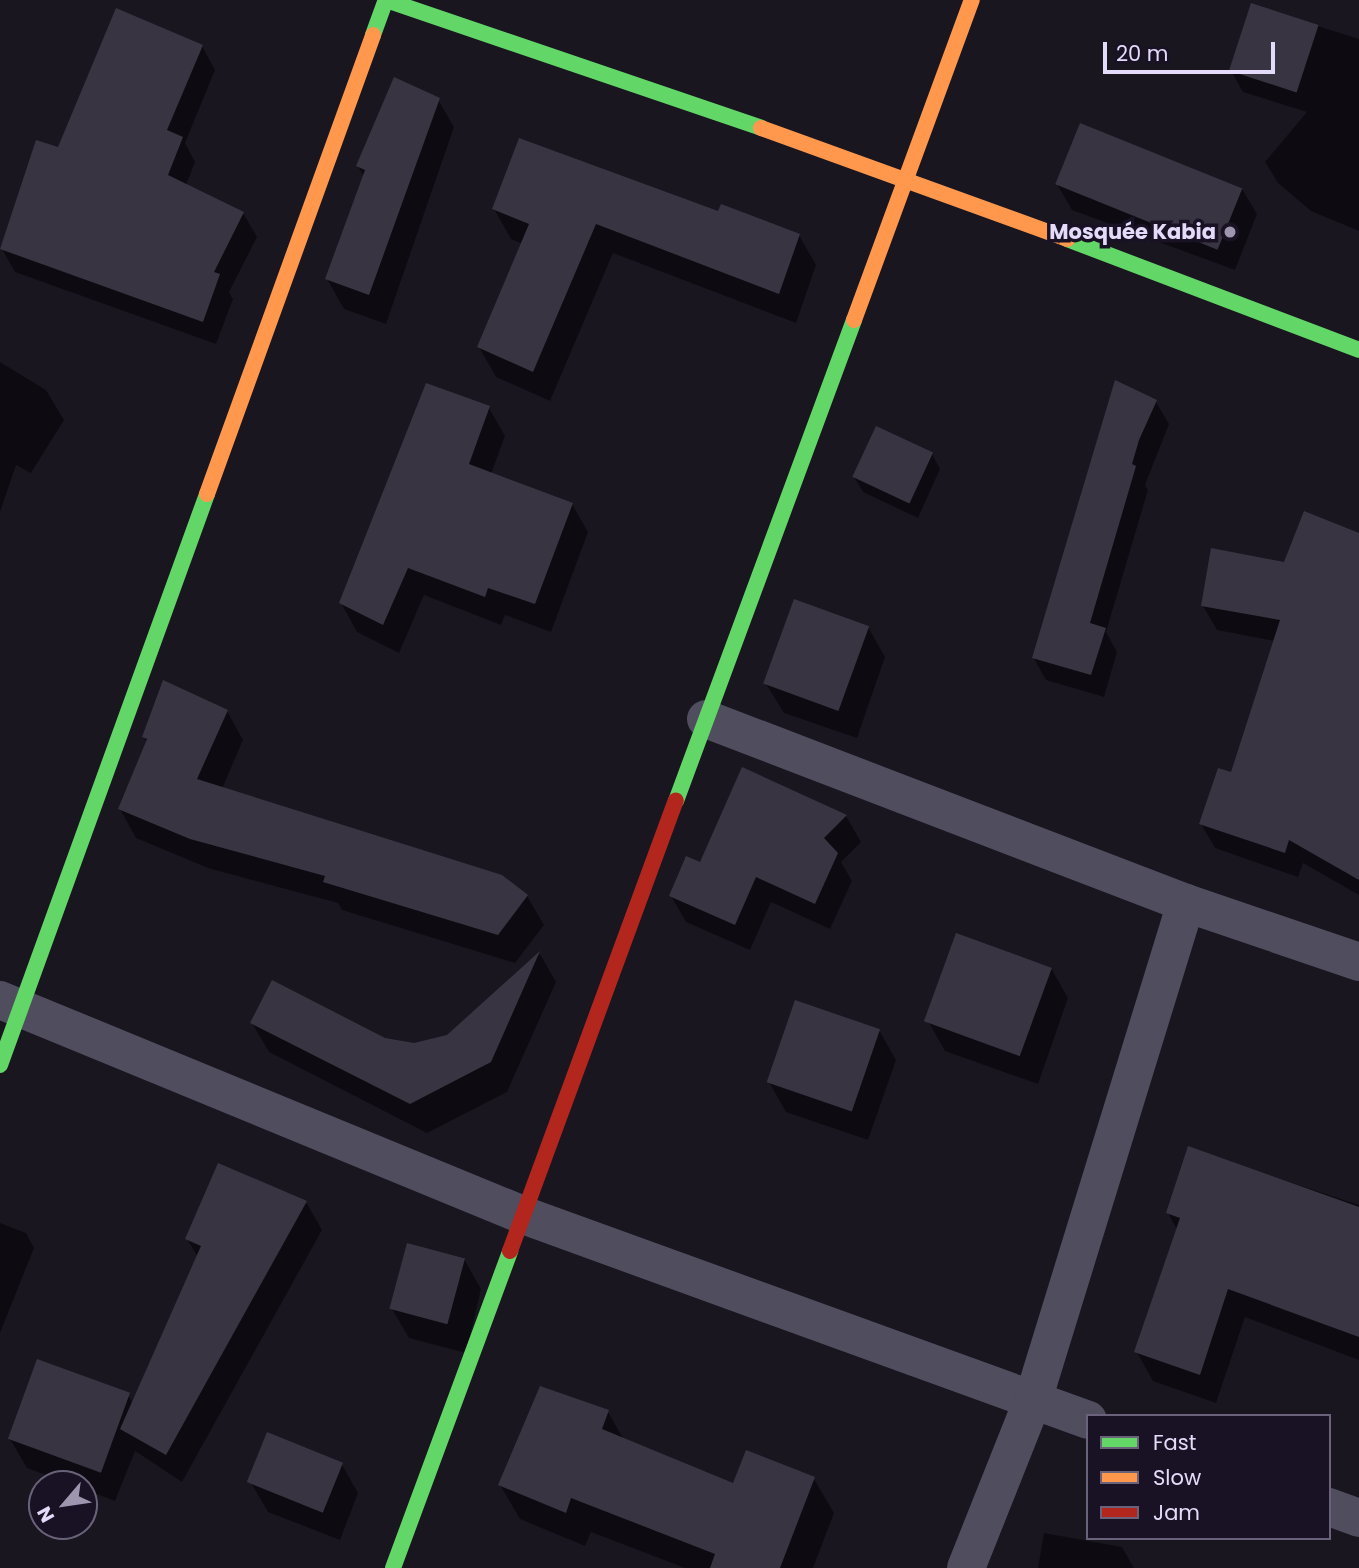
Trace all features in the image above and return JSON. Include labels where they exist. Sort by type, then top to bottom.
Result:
[{"type":"street","points":[[0,1065],[10,1005],[386,0],[905,178],[1359,350]]},
{"type":"street","points":[[393,1568],[972,0]]},
{"type":"street","points":[[706,719],[1186,903],[1359,962]]},
{"type":"street","points":[[966,1568],[1033,1400],[1186,903]]},
{"type":"street","points":[[10,1005],[523,1215],[1086,1419]]},
{"type":"street","points":[[1331,1508],[1359,1518]]},
{"type":"building","points":[[1251,3],[1319,25],[1297,92],[1229,71]]},
{"type":"building","points":[[116,8],[203,45],[167,130],[183,137],[168,175],[244,212],[214,272],[220,274],[203,322],[0,249],[36,140],[58,147]]},
{"type":"building","points":[[394,77],[440,98],[369,295],[325,279],[365,170],[356,166]]},
{"type":"building","points":[[1080,123],[1242,189],[1218,250],[1055,184]]},
{"type":"building","points":[[519,138],[718,211],[721,204],[800,234],[779,294],[596,224],[533,372],[477,347],[529,224],[492,209]]},
{"type":"building","points":[[1115,380],[1157,400],[1139,440],[1132,464],[1136,466],[1090,623],[1106,628],[1091,675],[1032,658]]},
{"type":"building","points":[[426,383],[490,406],[469,464],[573,503],[535,604],[488,588],[485,597],[408,568],[383,625],[339,603]]},
{"type":"building","points":[[876,426],[933,453],[909,503],[852,477]]},
{"type":"building","points":[[1304,511],[1359,533],[1359,880],[1289,840],[1285,853],[1199,824],[1218,768],[1231,772],[1280,620],[1201,606],[1211,548],[1284,562]]},
{"type":"building","points":[[794,599],[869,626],[838,711],[763,684]]},
{"type":"building","points":[[163,680],[228,710],[197,779],[502,875],[528,895],[498,935],[323,882],[325,876],[190,839],[118,809],[147,739],[142,737]]},
{"type":"building","points":[[742,767],[847,815],[824,838],[838,853],[815,904],[756,877],[735,925],[669,896],[686,856],[700,862]]},
{"type":"building","points":[[956,933],[1052,968],[1020,1056],[924,1021]]},
{"type":"building","points":[[540,951],[491,1062],[410,1104],[250,1023],[272,980],[385,1038],[414,1043],[447,1035]]},
{"type":"building","points":[[795,1000],[880,1029],[852,1112],[767,1082]]},
{"type":"building","points":[[1188,1146],[1359,1207],[1359,1337],[1228,1289],[1200,1375],[1134,1352],[1180,1218],[1166,1213]]},
{"type":"building","points":[[218,1163],[307,1201],[166,1455],[120,1429],[201,1246],[185,1239]]},
{"type":"building","points":[[407,1243],[465,1259],[447,1324],[389,1309]]},
{"type":"building","points":[[37,1359],[130,1393],[101,1473],[8,1439]]},
{"type":"building","points":[[540,1386],[609,1410],[602,1429],[733,1483],[746,1450],[815,1477],[780,1568],[710,1568],[715,1554],[571,1498],[566,1513],[498,1485]]},
{"type":"building","points":[[267,1432],[343,1463],[323,1513],[247,1482]]},
{"type":"traffic: fast","points":[[373,35],[386,0],[761,128]]},
{"type":"traffic: fast","points":[[1067,239],[1359,350]]},
{"type":"traffic: fast","points":[[676,801],[854,320]]},
{"type":"traffic: fast","points":[[0,1065],[207,494]]},
{"type":"traffic: fast","points":[[393,1568],[510,1251]]},
{"type":"traffic: slow","points":[[854,320],[972,0]]},
{"type":"traffic: slow","points":[[207,494],[373,35]]},
{"type":"traffic: slow","points":[[761,128],[1067,239]]},
{"type":"traffic: jam","points":[[510,1251],[676,801]]},
{"type":"place","name":"Mosquée Kabia","points":[[1230,232]]}]
